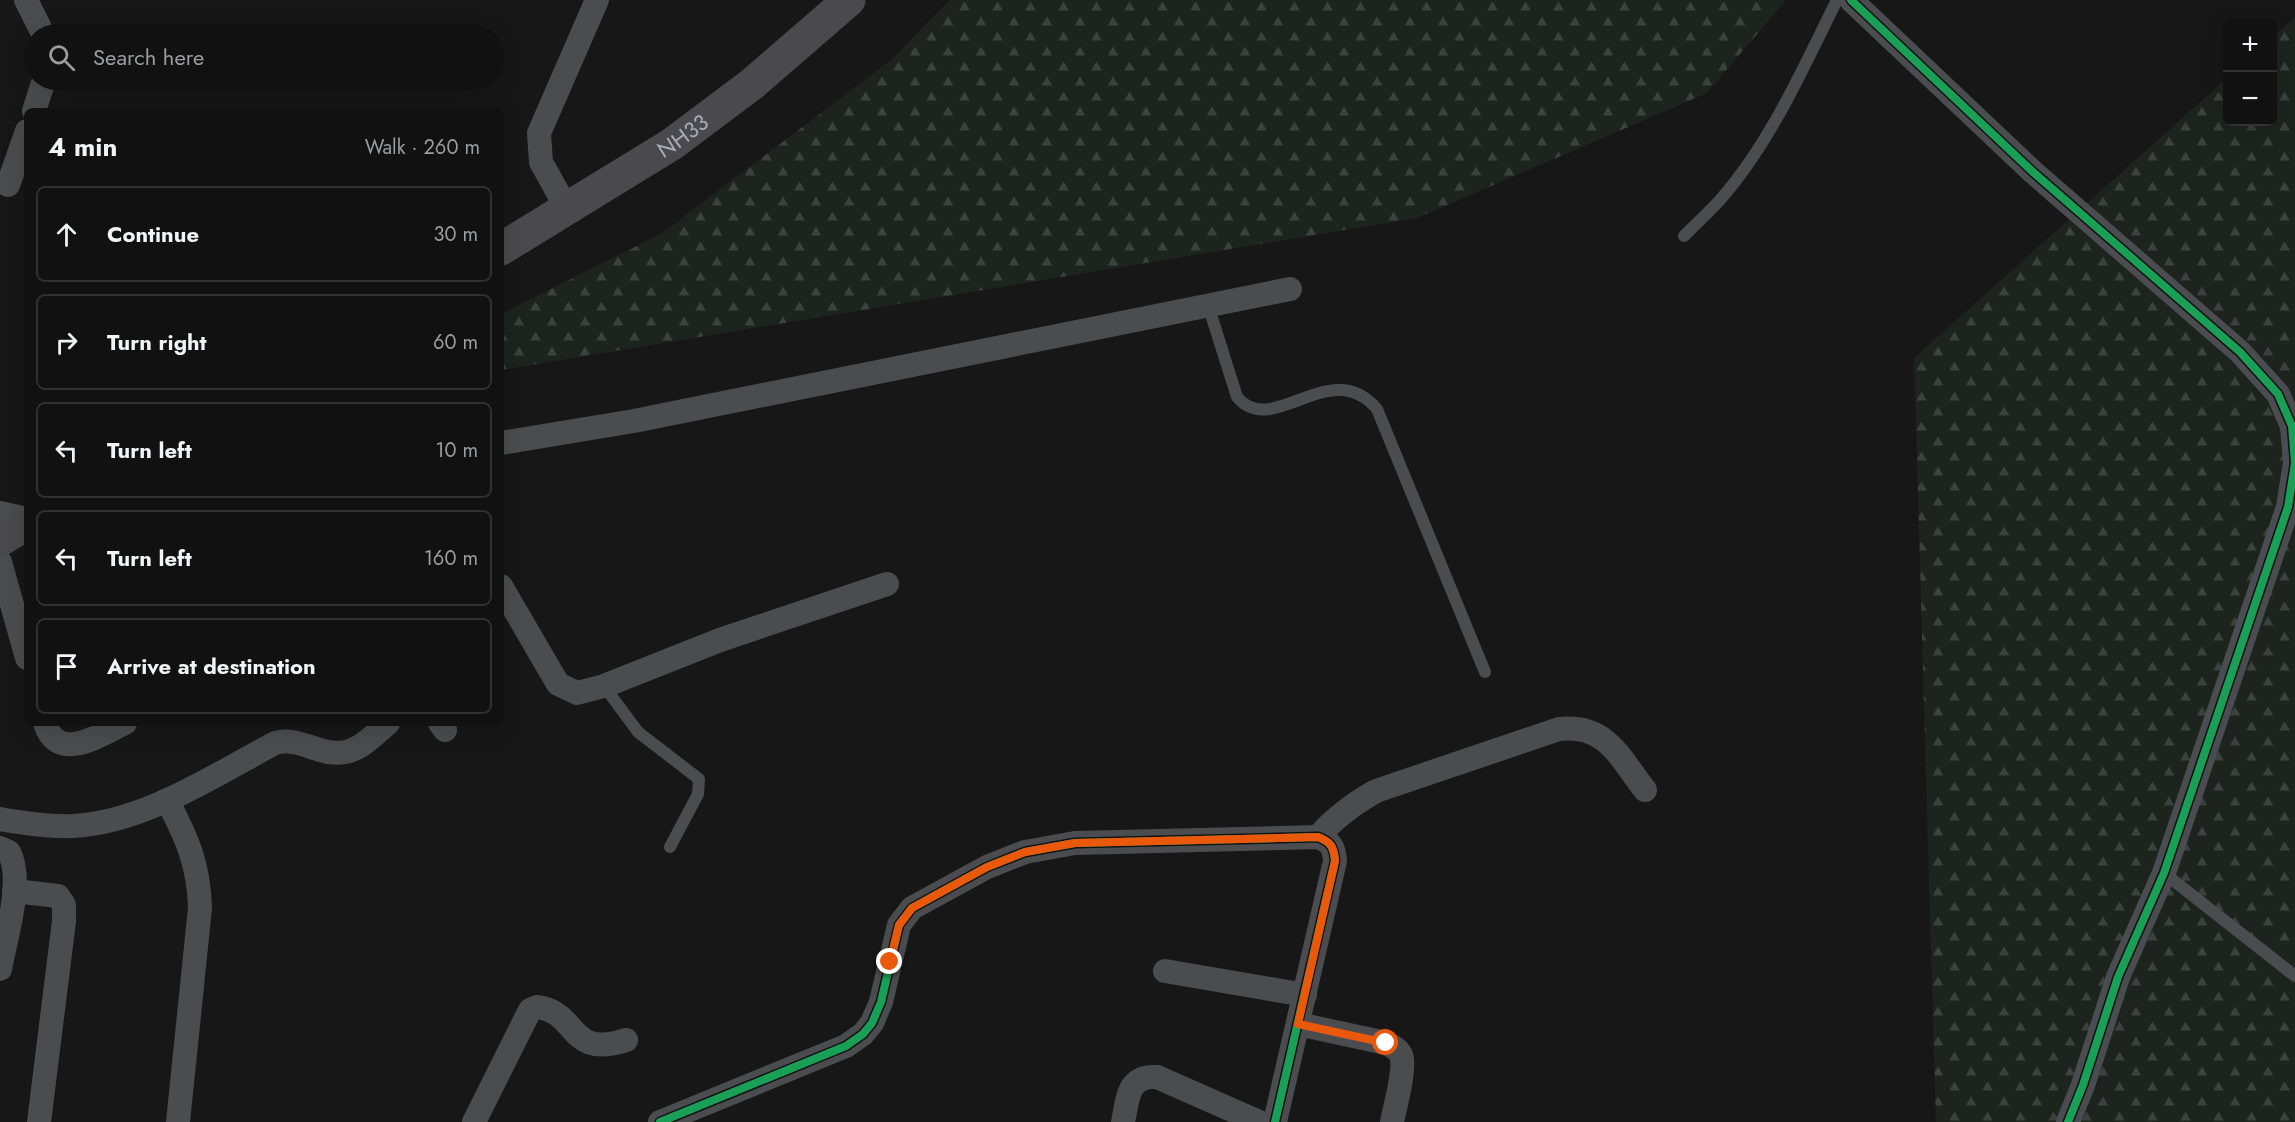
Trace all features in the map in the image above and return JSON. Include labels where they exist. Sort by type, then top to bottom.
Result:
[{"type":"main road","name":"NH33","points":[[504,247],[672,144],[752,84],[849,0]]},
{"type":"main road","points":[[0,540],[24,526]]},
{"type":"street","points":[[26,0],[39,24]]},
{"type":"street","points":[[567,209],[541,162],[539,134],[597,0]]},
{"type":"street","points":[[1851,0],[2033,172],[2240,352],[2278,394],[2292,426],[2295,463],[2288,507],[2164,873],[2118,977],[2083,1085],[2068,1122]]},
{"type":"street","points":[[35,108],[41,90]]},
{"type":"street","points":[[12,186],[24,142]]},
{"type":"street","points":[[504,443],[634,422],[1290,289]]},
{"type":"street","points":[[0,513],[24,518]]},
{"type":"street","points":[[0,562],[24,647]]},
{"type":"street","points":[[504,591],[558,684],[577,693],[604,686],[720,640],[887,584]]},
{"type":"street","points":[[46,726],[50,738],[57,743],[71,744],[92,739],[119,726]]},
{"type":"street","points":[[0,819],[74,826],[128,815],[167,800],[275,743],[287,740],[294,733],[331,753],[346,752],[360,746],[384,726]]},
{"type":"street","points":[[1318,837],[1332,821],[1353,804],[1376,791],[1559,729],[1577,727],[1593,731],[1605,740],[1645,790]]},
{"type":"street","points":[[167,800],[195,860],[200,883],[200,908],[178,1122]]},
{"type":"street","points":[[660,1122],[846,1046],[863,1035],[872,1023],[881,1002],[899,925],[912,908],[987,867],[1025,852],[1075,843],[1318,837],[1329,841],[1334,849],[1335,861],[1275,1122]]},
{"type":"street","points":[[0,848],[9,852],[15,863],[14,891],[0,969]]},
{"type":"street","points":[[14,891],[58,896],[64,905],[64,921],[39,1122]]},
{"type":"street","points":[[1165,971],[1305,995]]},
{"type":"street","points":[[474,1122],[530,1010],[537,1007],[553,1012],[586,1042],[596,1046],[605,1047],[627,1040]]},
{"type":"street","points":[[1298,1024],[1386,1043],[1396,1049],[1401,1056],[1402,1066],[1392,1122]]},
{"type":"street","points":[[1123,1122],[1130,1091],[1136,1081],[1144,1076],[1157,1077],[1259,1122]]},
{"type":"lane","points":[[1684,236],[1720,199],[1758,148],[1796,83],[1837,0]]},
{"type":"lane","points":[[1208,305],[1237,397],[1245,407],[1258,411],[1274,408],[1335,389],[1352,390],[1367,397],[1377,409],[1485,672]]},
{"type":"lane","points":[[604,686],[638,732],[699,779],[698,794],[670,847]]},
{"type":"lane","points":[[2164,873],[2295,976]]},
{"type":"green space","points":[[950,0],[1786,0],[1707,93],[1417,218],[504,370],[504,312],[661,234],[891,60]]},
{"type":"green space","points":[[2295,17],[2295,1122],[1936,1122],[1914,358],[2223,82],[2223,126],[2277,126],[2277,33]]},
{"type":"cycle path","points":[[1851,0],[2033,172],[2240,352],[2278,394],[2292,426],[2295,463],[2288,507],[2164,873],[2118,977],[2083,1085],[2068,1122]]},
{"type":"cycle path","points":[[660,1122],[846,1046],[863,1034],[872,1023],[881,1002],[899,925],[912,908],[987,867],[1025,852],[1075,843],[1318,837],[1331,846],[1335,861],[1275,1122]]},
{"type":"route","points":[[890,962],[899,925],[912,908],[987,867],[1025,852],[1075,843],[1318,837],[1329,841],[1334,849],[1335,861],[1298,1024],[1386,1043]]}]
